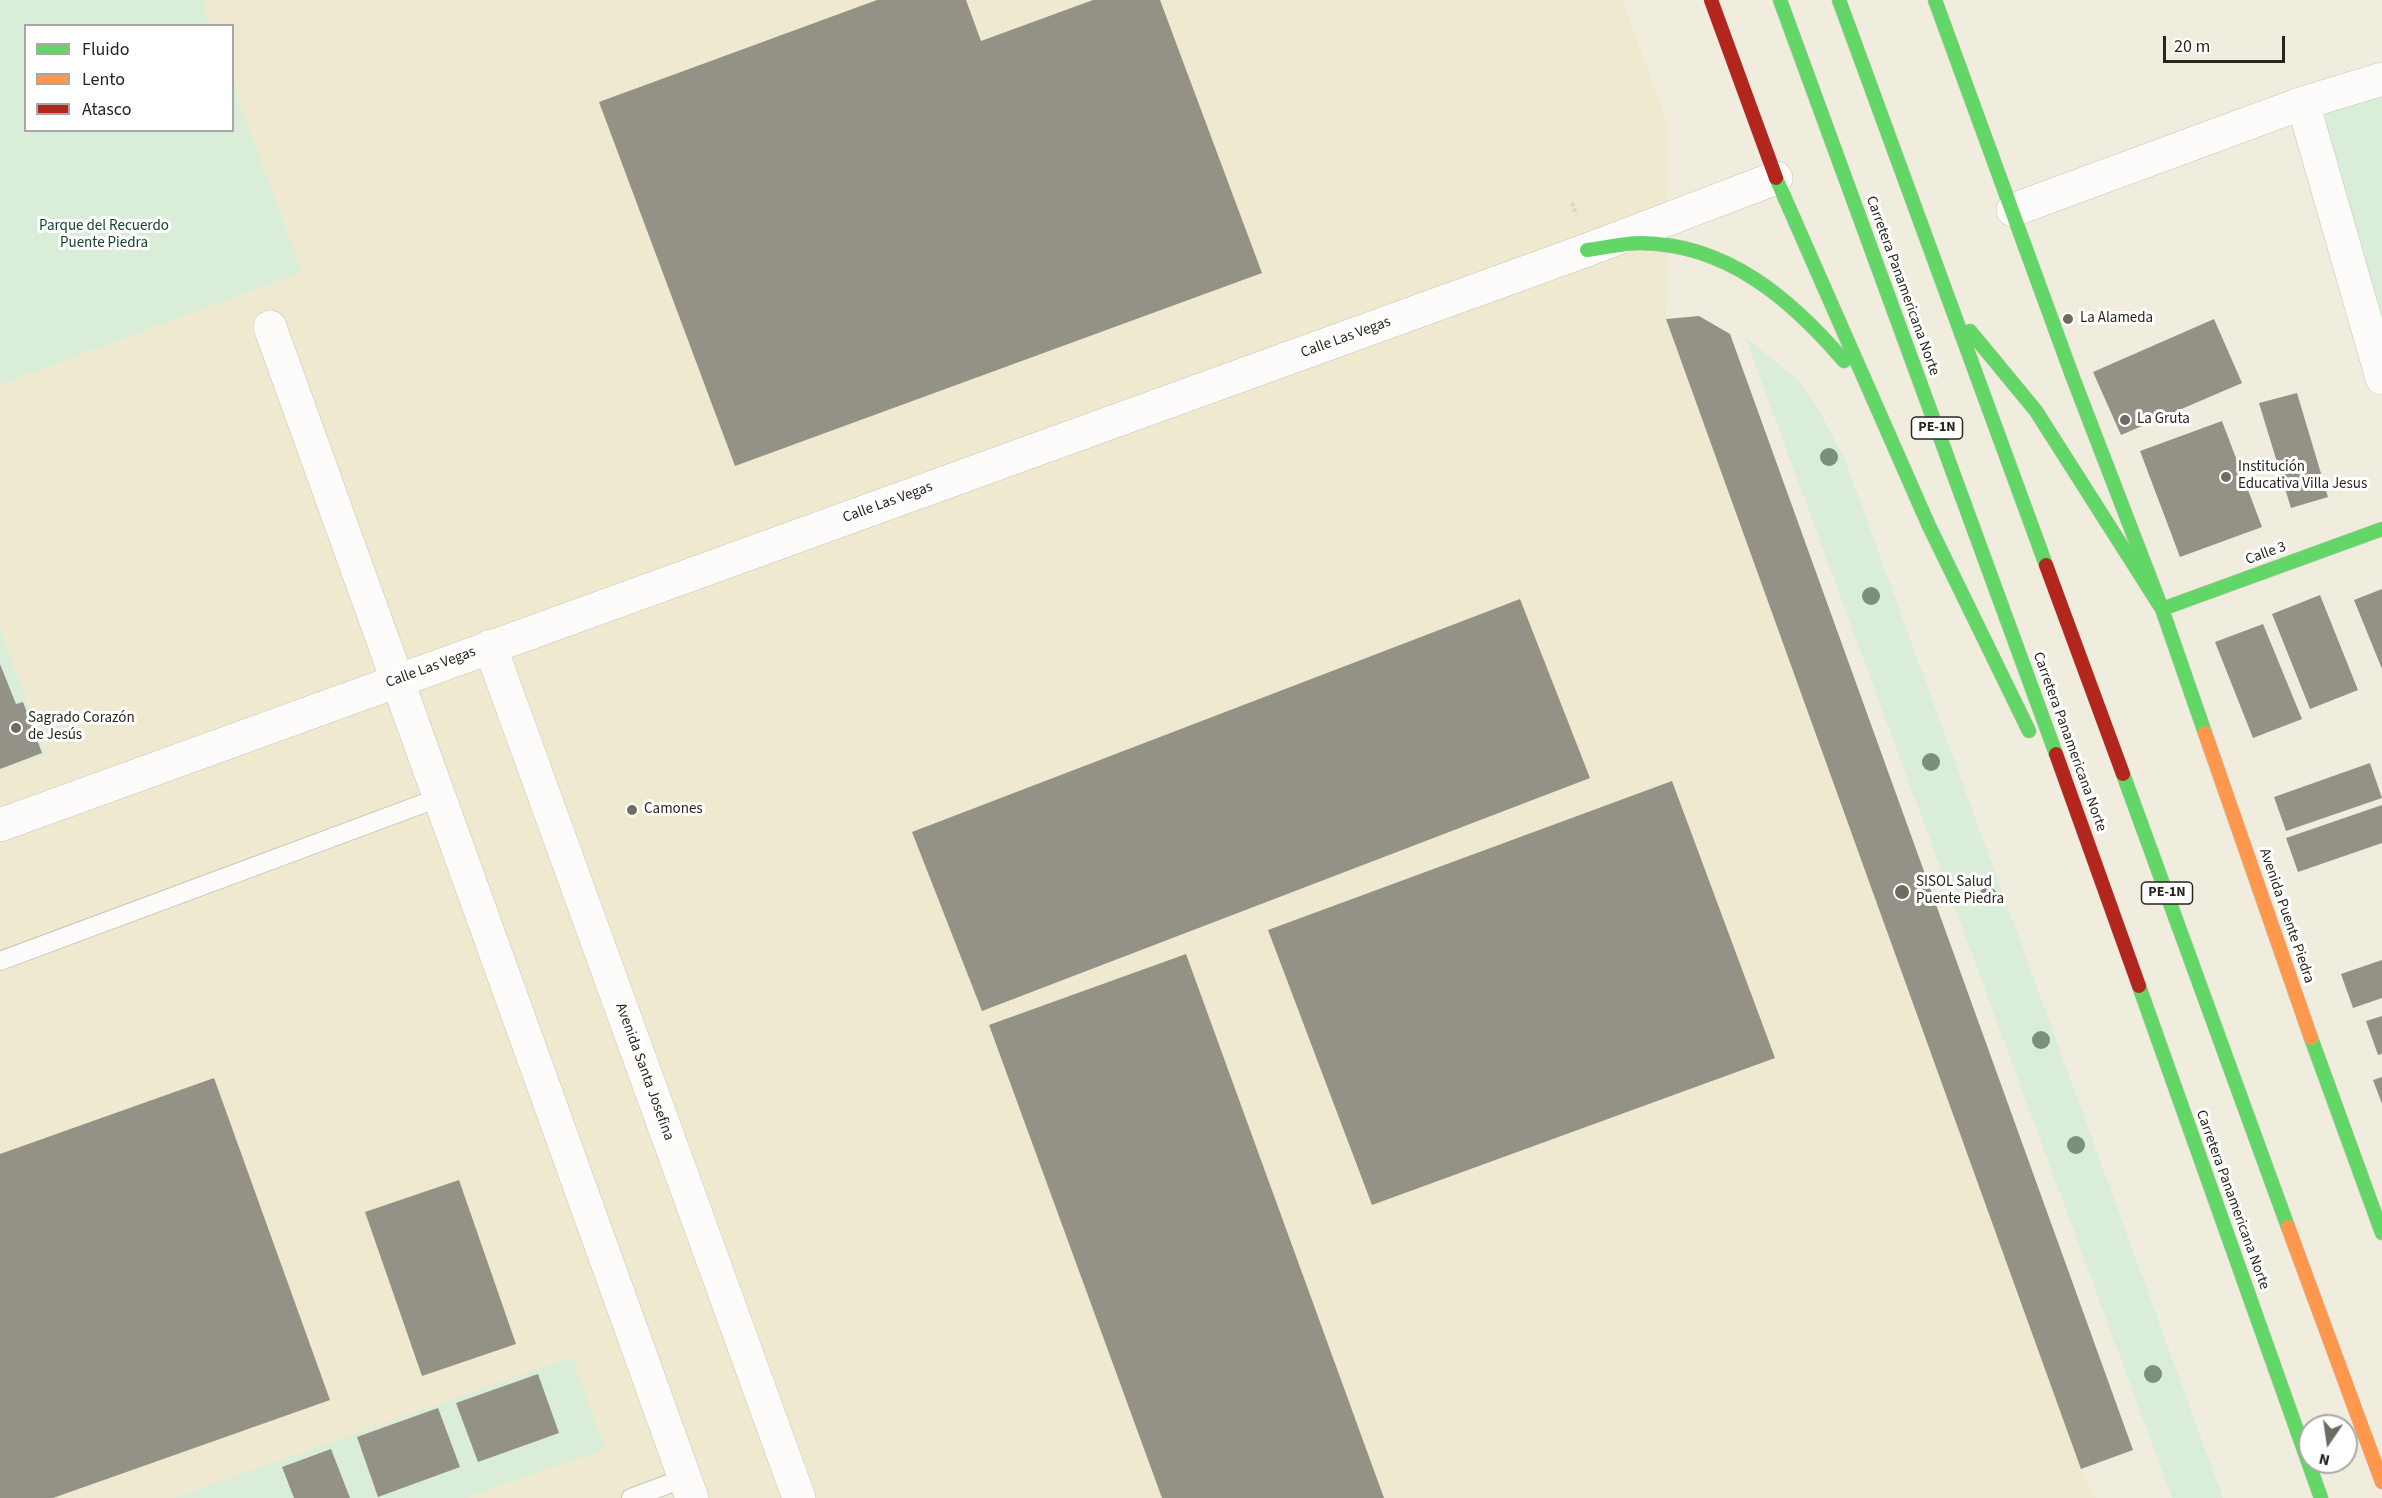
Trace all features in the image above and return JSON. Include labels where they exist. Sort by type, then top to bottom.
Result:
[{"type":"main road","points":[[1711,0],[1776,178],[1873,402],[1990,656],[2034,740]]},
{"type":"main road","name":"Carretera Panamericana Norte","points":[[1780,0],[2093,856],[2321,1498]]},
{"type":"main road","name":"PE-1N","points":[[1839,0],[2382,1482]]},
{"type":"main road","points":[[1935,0],[2073,378],[2162,609]]},
{"type":"main road","points":[[1587,250],[1640,243],[1662,244],[1687,248],[1718,258],[1750,274],[1778,293],[1811,323],[1852,370],[1873,402]]},
{"type":"main road","points":[[1954,311],[2036,411],[2162,609]]},
{"type":"main road","name":"Calle 3","points":[[2162,609],[2382,529]]},
{"type":"main road","name":"Avenida Puente Piedra","points":[[2162,609],[2291,984],[2381,1227]]},
{"type":"main road","points":[[2044,761],[2093,856]]},
{"type":"street","points":[[2013,210],[2303,103],[2382,79]]},
{"type":"street","points":[[2303,103],[2377,336],[2382,378]]},
{"type":"street","name":"Calle Las Vegas","points":[[0,825],[1587,250],[1776,178]]},
{"type":"street","points":[[270,327],[688,1488]]},
{"type":"street","name":"Avenida Santa Josefina","points":[[490,646],[799,1498]]},
{"type":"lane","points":[[0,961],[441,797]]},
{"type":"lane","points":[[630,1498],[688,1488]]},
{"type":"shaded area","points":[[202,0],[1622,0],[1668,124],[1666,319],[2081,1469],[2096,1498],[0,1498],[0,771],[46,753],[0,628],[0,385],[302,272],[234,87],[234,24],[211,24]]},
{"type":"green space","name":"Parque del Recuerdo Puente Piedra","points":[[0,0],[202,0],[211,24],[24,24],[24,132],[234,132],[234,87],[302,272],[0,385]]},
{"type":"green space","points":[[2382,87],[2382,340],[2359,349],[2290,121]]},
{"type":"green space","points":[[1745,337],[1796,378],[1819,410],[1845,460],[2223,1498],[2172,1498]]},
{"type":"green space","name":"Sagrado Corazón de Jesús","points":[[0,628],[46,754],[0,771]]},
{"type":"green space","points":[[572,1357],[605,1449],[465,1498],[174,1498]]},
{"type":"building","points":[[877,0],[966,0],[981,41],[1093,0],[1160,0],[1262,273],[735,466],[599,102]]},
{"type":"building","name":"SISOL Salud Puente Piedra","points":[[1699,316],[1730,334],[2133,1450],[2081,1469],[1666,319]]},
{"type":"building","points":[[2214,319],[2242,383],[2121,435],[2093,372]]},
{"type":"building","points":[[2297,393],[2328,497],[2291,508],[2259,403]]},
{"type":"building","points":[[2222,421],[2262,527],[2180,557],[2140,451]]},
{"type":"building","points":[[2382,589],[2382,669],[2354,600]]},
{"type":"building","points":[[2320,595],[2358,690],[2310,709],[2272,614]]},
{"type":"building","points":[[1520,599],[1590,778],[982,1011],[912,832]]},
{"type":"building","points":[[2263,624],[2302,719],[2253,738],[2215,642]]},
{"type":"building","name":"Sagrado Corazón de Jesús","points":[[0,664],[16,704],[23,702],[42,753],[0,769]]},
{"type":"building","points":[[2370,763],[2382,798],[2286,831],[2274,797]]},
{"type":"building","points":[[1672,781],[1775,1058],[1372,1205],[1268,930]]},
{"type":"building","points":[[2382,805],[2382,843],[2298,872],[2286,838]]},
{"type":"building","points":[[1186,954],[1384,1498],[1162,1498],[989,1025]]},
{"type":"building","points":[[2382,960],[2382,998],[2353,1008],[2341,974]]},
{"type":"building","points":[[2382,1016],[2382,1054],[2378,1055],[2366,1021]]},
{"type":"building","points":[[2382,1077],[2382,1104],[2373,1080]]},
{"type":"building","points":[[214,1078],[330,1400],[53,1498],[0,1498],[0,1154]]},
{"type":"building","points":[[459,1180],[516,1344],[422,1376],[365,1212]]},
{"type":"building","points":[[538,1374],[559,1433],[478,1462],[456,1403]]},
{"type":"building","points":[[438,1408],[460,1467],[378,1497],[357,1437]]},
{"type":"building","points":[[331,1449],[350,1498],[294,1498],[282,1467]]},
{"type":"traffic: fast","points":[[1780,0],[2056,754]]},
{"type":"traffic: fast","points":[[1839,0],[2046,565]]},
{"type":"traffic: fast","points":[[1935,0],[2073,378],[2162,609],[2205,733]]},
{"type":"traffic: fast","points":[[1776,178],[1929,526],[2029,731]]},
{"type":"traffic: fast","points":[[1587,250],[1634,243],[1672,246],[1702,253],[1729,264],[1755,279],[1779,297],[1824,338],[1844,361]]},
{"type":"traffic: fast","points":[[1970,331],[2036,411],[2162,609]]},
{"type":"traffic: fast","points":[[2162,609],[2382,529]]},
{"type":"traffic: fast","points":[[2123,774],[2288,1227]]},
{"type":"traffic: fast","points":[[2139,986],[2321,1498]]},
{"type":"traffic: fast","points":[[2311,1038],[2382,1233]]},
{"type":"traffic: slow","points":[[2205,733],[2311,1038]]},
{"type":"traffic: slow","points":[[2288,1227],[2382,1482]]},
{"type":"traffic: jam","points":[[1711,0],[1776,178]]},
{"type":"traffic: jam","points":[[2046,565],[2123,774]]},
{"type":"traffic: jam","points":[[2056,754],[2139,986]]},
{"type":"place","name":"La Alameda","points":[[2068,319]]},
{"type":"place","name":"La Gruta","points":[[2125,420]]},
{"type":"place","name":"Institución Educativa Villa Jesus","points":[[2226,477]]},
{"type":"place","name":"Sagrado Corazón de Jesús","points":[[16,728]]},
{"type":"place","name":"Camones","points":[[632,810]]},
{"type":"place","name":"SISOL Salud Puente Piedra","points":[[1902,892]]}]
